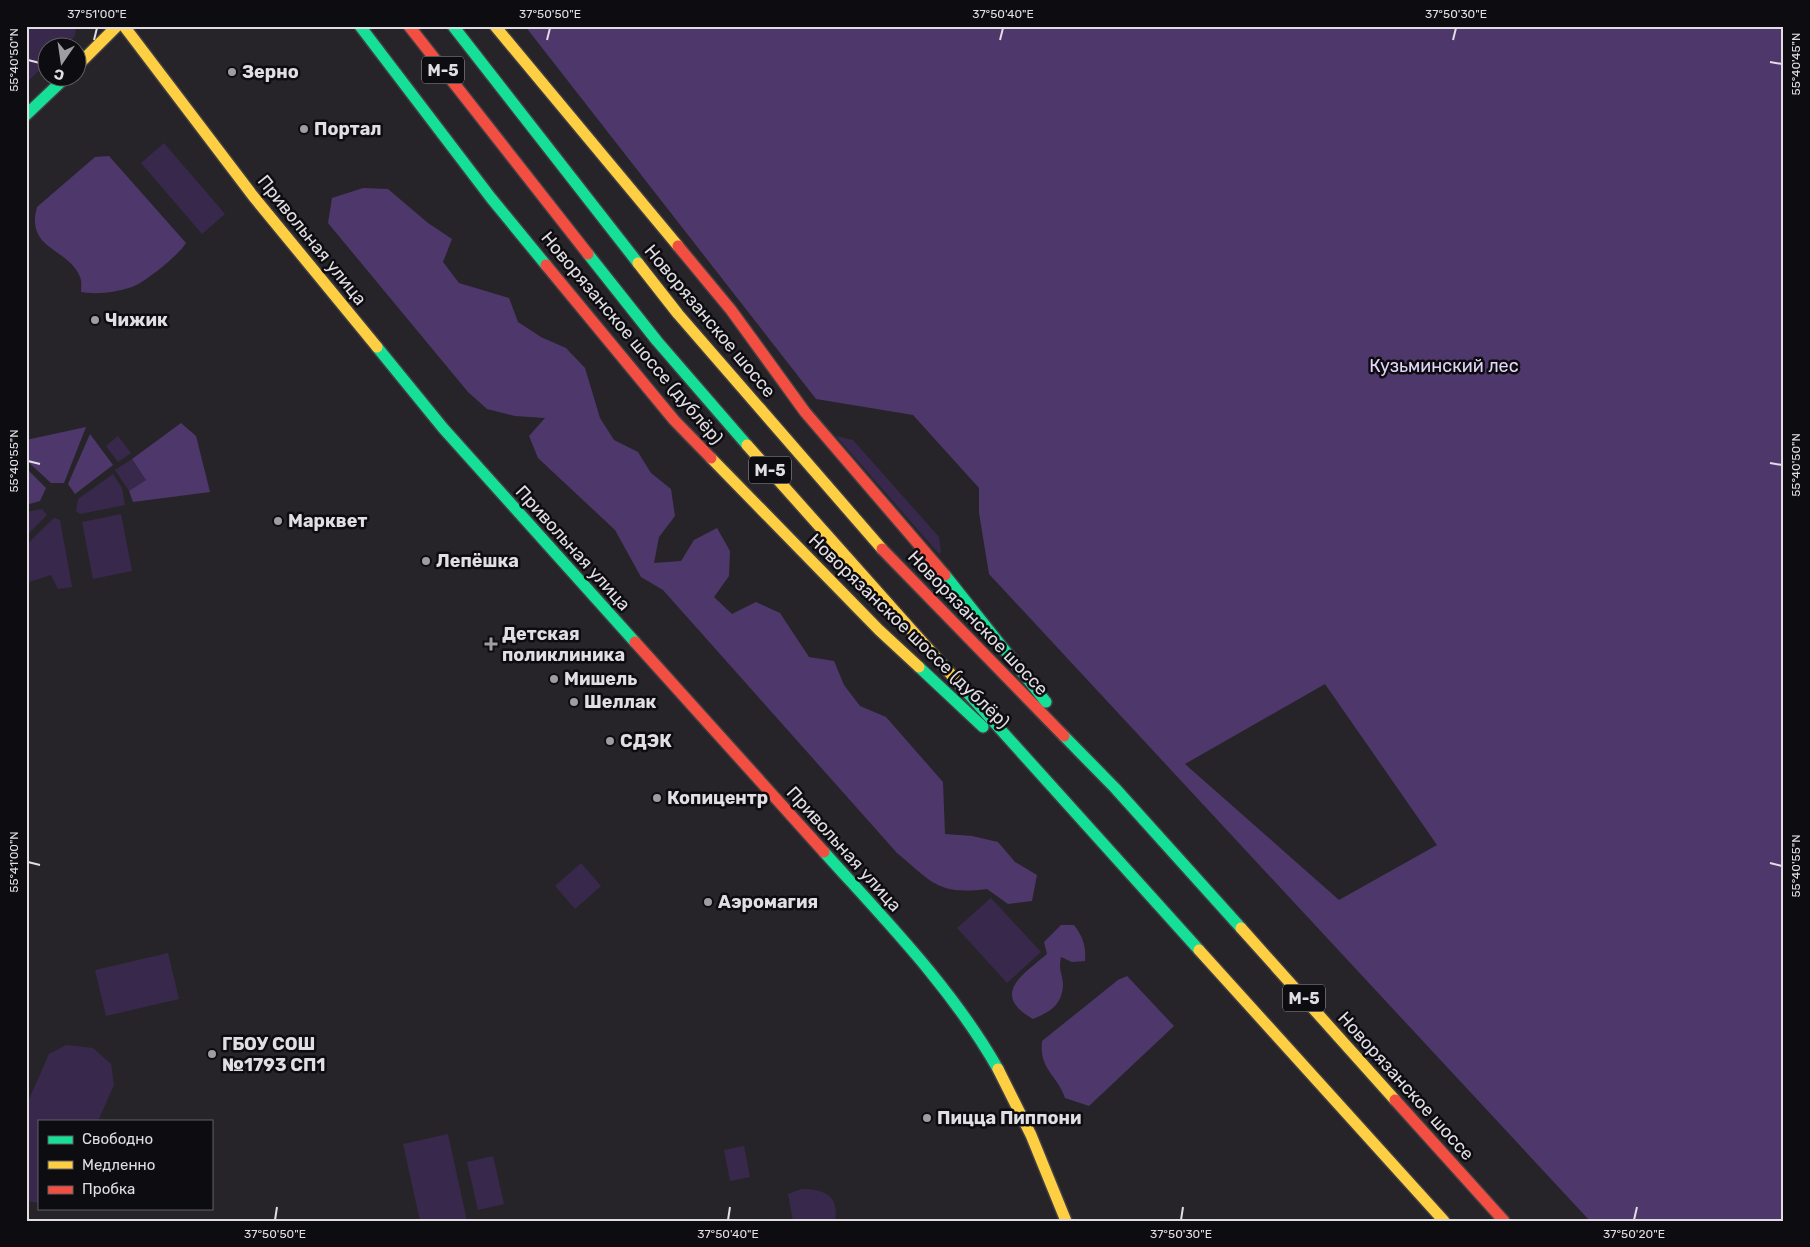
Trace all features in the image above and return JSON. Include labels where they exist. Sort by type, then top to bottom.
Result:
[{"type":"main road","points":[[88,55],[117,26]]},
{"type":"main road","name":"Привольная улица","points":[[124,26],[253,196],[443,428],[900,936],[954,1000],[983,1043],[1007,1088],[1042,1160],[1066,1221]]},
{"type":"main road","name":"Новорязанское шоссе (дублёр)","points":[[360,26],[491,198],[674,420],[880,630],[1078,815]]},
{"type":"main road","name":"М-5","points":[[409,26],[657,341],[864,578],[1444,1221]]},
{"type":"main road","name":"Новорязанское шоссе","points":[[453,26],[678,314],[887,555],[1103,776],[1504,1221]]},
{"type":"main road","points":[[495,26],[731,310],[805,412],[956,588],[1103,776]]},
{"type":"main road","points":[[26,115],[54,88]]},
{"type":"shaded area","points":[[26,26],[76,26],[75,36],[73,38],[38,38],[38,72],[26,83]]},
{"type":"shaded area","points":[[164,143],[225,214],[202,234],[141,163]]},
{"type":"shaded area","points":[[118,436],[131,453],[118,462],[106,446]]},
{"type":"shaded area","points":[[836,436],[853,440],[939,537],[941,552],[939,554]]},
{"type":"shaded area","points":[[132,459],[146,480],[129,491],[115,470]]},
{"type":"shaded area","points":[[113,474],[122,488],[125,505],[80,514],[76,511],[78,499]]},
{"type":"shaded area","points":[[42,509],[47,515],[26,536],[26,512]]},
{"type":"shaded area","points":[[121,514],[132,571],[93,579],[82,522]]},
{"type":"shaded area","points":[[54,518],[60,520],[72,587],[58,589],[51,575],[26,583],[26,545]]},
{"type":"shaded area","points":[[581,863],[601,886],[575,909],[555,886]]},
{"type":"shaded area","points":[[991,898],[1041,952],[1007,983],[957,928]]},
{"type":"shaded area","points":[[168,953],[179,999],[106,1016],[95,970]]},
{"type":"shaded area","points":[[66,1045],[93,1048],[111,1064],[114,1085],[98,1120],[38,1120],[38,1203],[26,1201],[26,1106],[49,1054]]},
{"type":"shaded area","points":[[448,1134],[467,1221],[420,1221],[403,1144]]},
{"type":"shaded area","points":[[744,1146],[750,1177],[730,1181],[724,1150]]},
{"type":"shaded area","points":[[493,1156],[504,1204],[478,1210],[467,1162]]},
{"type":"shaded area","points":[[801,1189],[816,1190],[828,1195],[835,1205],[835,1221],[793,1221],[788,1194]]},
{"type":"green space","name":"Кузьминский лес","points":[[525,26],[1784,26],[1784,1221],[1590,1221],[989,574],[979,513],[979,488],[913,415],[816,399]],"holes":[[[1325,684],[1437,845],[1339,900],[1185,764]]]},
{"type":"green space","points":[[109,156],[186,243],[169,261],[132,287],[107,292],[81,292],[81,279],[75,267],[42,240],[37,232],[35,221],[37,207],[95,157]]},
{"type":"green space","points":[[363,188],[388,189],[428,223],[452,239],[443,262],[459,283],[509,298],[518,322],[541,337],[566,348],[585,368],[600,418],[614,440],[638,452],[651,473],[671,489],[675,516],[659,537],[654,563],[681,561],[694,540],[717,528],[730,551],[729,576],[714,597],[732,614],[756,602],[780,613],[809,657],[834,661],[844,685],[860,706],[886,717],[943,782],[945,834],[972,836],[998,842],[1015,862],[1037,875],[1032,901],[1008,904],[987,889],[957,890],[946,888],[928,879],[897,853],[663,590],[641,577],[615,530],[538,458],[529,436],[545,418],[515,416],[487,409],[468,392],[328,223],[332,198]]},
{"type":"green space","points":[[181,423],[196,436],[210,492],[133,502],[129,491],[146,480],[132,459]]},
{"type":"green space","points":[[86,427],[64,483],[51,483],[26,460],[26,440]]},
{"type":"green space","points":[[90,434],[113,465],[75,494],[68,484]]},
{"type":"green space","points":[[26,468],[46,488],[40,501],[26,505]]},
{"type":"green space","points":[[1061,925],[1074,925],[1077,929],[1082,937],[1085,961],[1072,962],[1061,957],[1060,966],[1063,985],[1058,1003],[1045,1014],[1033,1019],[1020,1010],[1013,1001],[1012,993],[1021,977],[1047,954],[1044,942]]},
{"type":"green space","points":[[1127,976],[1174,1026],[1089,1106],[1065,1098],[1043,1059],[1042,1041],[1118,980]]},
{"type":"traffic: fast","points":[[360,26],[491,198],[546,265]]},
{"type":"traffic: fast","points":[[453,26],[638,263]]},
{"type":"traffic: fast","points":[[26,115],[54,88]]},
{"type":"traffic: fast","points":[[588,254],[657,341],[747,445]]},
{"type":"traffic: fast","points":[[377,347],[443,428],[635,642]]},
{"type":"traffic: fast","points":[[945,575],[1046,702]]},
{"type":"traffic: fast","points":[[919,667],[983,727]]},
{"type":"traffic: fast","points":[[965,690],[1199,950]]},
{"type":"traffic: fast","points":[[1064,736],[1115,788],[1241,928]]},
{"type":"traffic: fast","points":[[824,852],[939,983],[980,1039],[998,1069]]},
{"type":"traffic: slow","points":[[88,55],[117,26]]},
{"type":"traffic: slow","points":[[124,26],[253,196],[377,347]]},
{"type":"traffic: slow","points":[[495,26],[678,246]]},
{"type":"traffic: slow","points":[[638,263],[678,314],[882,549]]},
{"type":"traffic: slow","points":[[747,445],[965,690]]},
{"type":"traffic: slow","points":[[711,458],[879,630],[919,667]]},
{"type":"traffic: slow","points":[[1241,928],[1395,1100]]},
{"type":"traffic: slow","points":[[1199,950],[1444,1221]]},
{"type":"traffic: slow","points":[[998,1069],[1031,1135],[1066,1221]]},
{"type":"traffic: jam","points":[[409,26],[588,254]]},
{"type":"traffic: jam","points":[[678,246],[731,310],[805,412],[945,575]]},
{"type":"traffic: jam","points":[[546,265],[674,420],[711,458]]},
{"type":"traffic: jam","points":[[882,549],[1064,736]]},
{"type":"traffic: jam","points":[[635,642],[824,852]]},
{"type":"traffic: jam","points":[[1395,1100],[1504,1221]]},
{"type":"place","name":"Зерно","points":[[232,72]]},
{"type":"place","name":"Портал","points":[[304,129]]},
{"type":"place","name":"Чижик","points":[[95,320]]},
{"type":"place","name":"Марквет","points":[[278,521]]},
{"type":"place","name":"Лепёшка","points":[[426,561]]},
{"type":"place","name":"Детская поликлиника","points":[[491,644]]},
{"type":"place","name":"Мишель","points":[[554,679]]},
{"type":"place","name":"Шеллак","points":[[574,702]]},
{"type":"place","name":"СДЭК","points":[[610,741]]},
{"type":"place","name":"Копицентр","points":[[657,798]]},
{"type":"place","name":"Аэромагия","points":[[708,902]]},
{"type":"place","name":"ГБОУ СОШ №1793 СП1","points":[[212,1054]]},
{"type":"place","name":"Пицца Пиппони","points":[[927,1118]]}]
